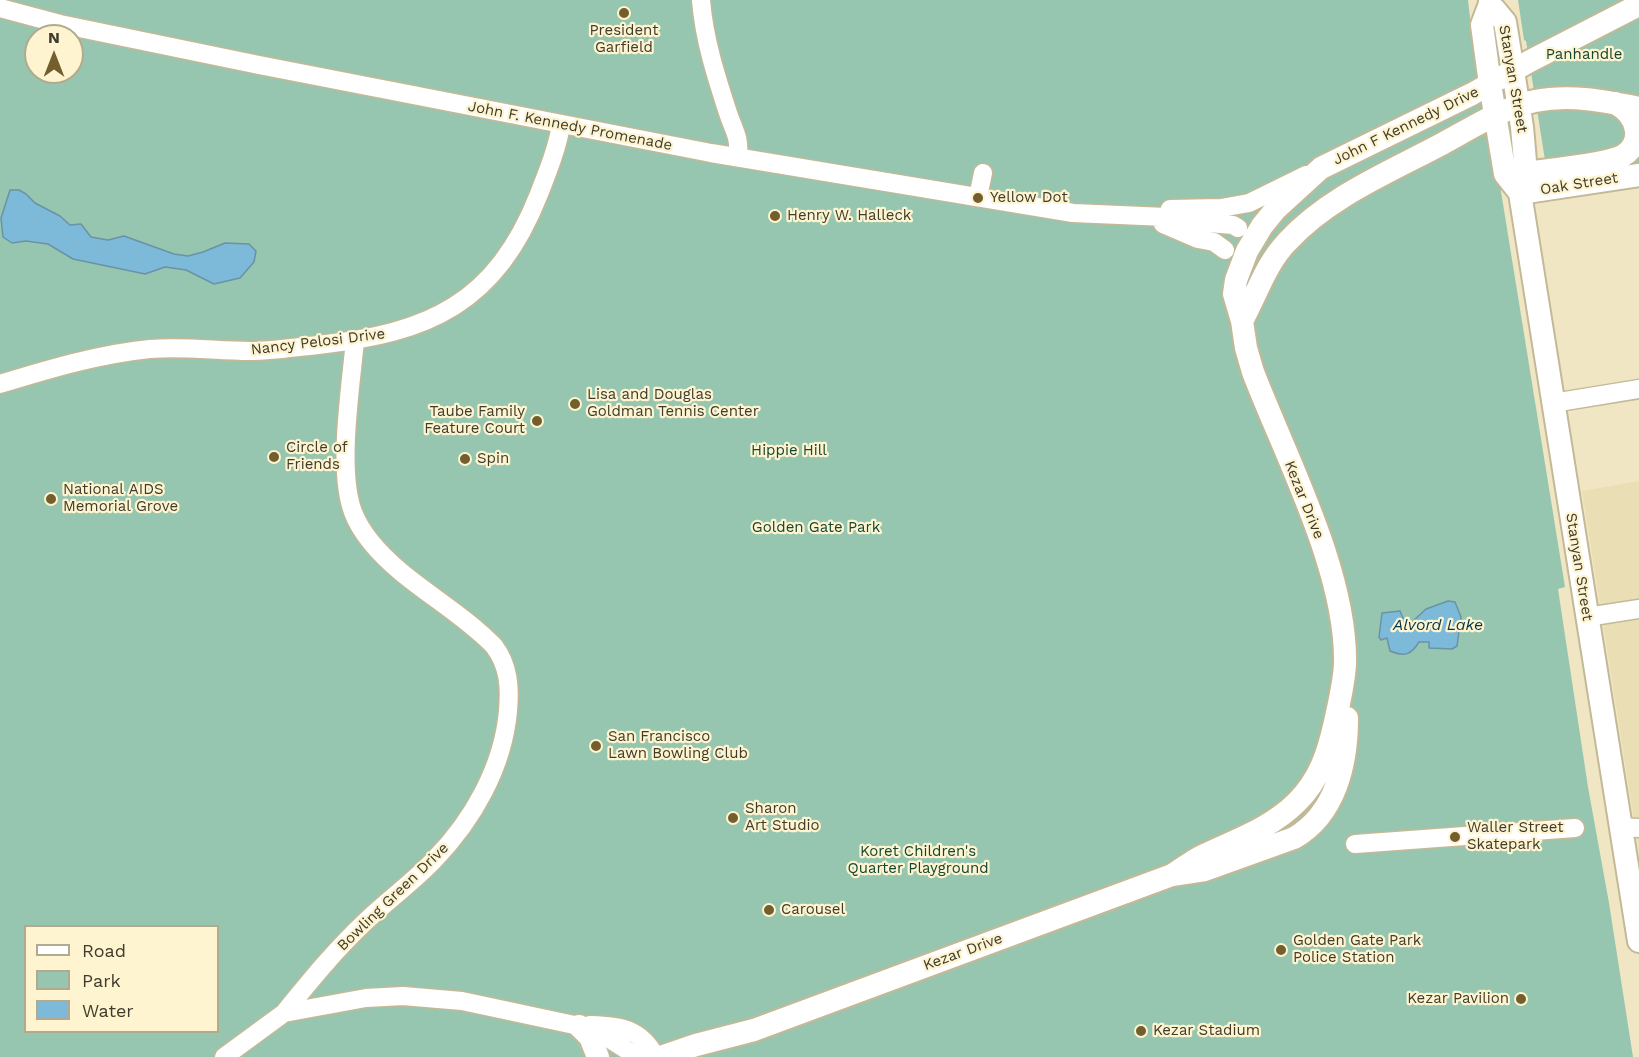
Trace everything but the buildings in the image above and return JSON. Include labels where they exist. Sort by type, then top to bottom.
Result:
[{"type":"main road","points":[[1594,29],[1604,17],[1608,0]]},
{"type":"main road","name":"Stanyan Street","points":[[1490,2],[1505,22],[1513,70],[1518,106],[1523,183],[1552,403],[1587,617],[1630,828],[1639,941]]},
{"type":"main road","name":"Stanyan Street","points":[[1490,2],[1482,26],[1504,174],[1523,183]]},
{"type":"main road","name":"John F Kennedy Drive","points":[[1321,168],[1491,84],[1513,70],[1639,5]]},
{"type":"main road","name":"John F Kennedy Drive","points":[[1242,321],[1255,298],[1264,275],[1286,242],[1318,214],[1368,183],[1496,116],[1535,101],[1563,98],[1615,103],[1639,108]]},
{"type":"main road","points":[[1523,183],[1615,159],[1629,151],[1637,136],[1636,128],[1628,112],[1615,103]]},
{"type":"main road","name":"Kezar Drive","points":[[661,1057],[754,1030],[1172,875],[1221,864],[1286,841],[1303,833],[1326,807],[1340,775],[1347,733],[1339,606],[1314,523],[1253,372],[1234,294],[1236,280],[1246,251],[1269,217],[1321,168]]},
{"type":"main road","name":"Oak Street","points":[[1523,183],[1639,174]]},
{"type":"main road","name":"Kezar Drive","points":[[1172,875],[1201,856],[1227,846],[1267,825],[1287,811],[1311,787],[1324,765],[1344,664]]},
{"type":"main road","points":[[1227,846],[1289,828],[1303,833],[1305,819],[1324,765]]},
{"type":"main road","points":[[579,1026],[590,1037],[598,1057]]},
{"type":"main road","name":"Kezar Drive","points":[[705,1057],[754,1030]]},
{"type":"street","points":[[701,0],[704,29],[711,60],[727,112],[740,142],[738,157]]},
{"type":"street","name":"John F. Kennedy Promenade","points":[[0,8],[60,24],[561,125],[738,157],[1073,213],[1145,216],[1233,225],[1238,228]]},
{"type":"street","name":"Nancy Pelosi Drive","points":[[0,384],[74,363],[130,351],[176,348],[250,351],[355,340],[414,326],[434,318],[473,292],[500,265],[520,236],[553,156],[561,125]]},
{"type":"street","name":"John F. Kennedy Promenade","points":[[1145,216],[1168,210],[1240,205],[1259,199],[1321,168]]},
{"type":"street","points":[[978,197],[984,173]]},
{"type":"street","name":"John F. Kennedy Promenade","points":[[1145,216],[1167,203],[1182,202]]},
{"type":"street","name":"John F. Kennedy Promenade","points":[[1145,216],[1198,239],[1214,242],[1225,250]]},
{"type":"street","name":"Bowling Green Drive","points":[[284,1013],[339,948],[428,866],[456,835],[490,779],[501,749],[508,717],[509,680],[500,653],[488,640],[386,559],[367,536],[353,513],[347,492],[346,465],[355,340]]},
{"type":"street","points":[[1552,403],[1639,389]]},
{"type":"street","points":[[1587,617],[1639,609]]},
{"type":"street","points":[[1355,844],[1575,828]]},
{"type":"street","points":[[224,1057],[284,1013],[366,998],[423,996],[462,1001],[579,1026],[600,1034],[638,1057]]},
{"type":"street","points":[[579,1026],[610,1026],[630,1030],[645,1040],[656,1057]]},
{"type":"shaded area","points":[[1639,481],[1639,851],[1582,491]]},
{"type":"green space","name":"Golden Gate Park","points":[[0,0],[1468,0],[1475,61],[1493,142],[1565,587],[1558,589],[1588,787],[1633,1057],[0,1057]]},
{"type":"green space","name":"Panhandle","points":[[1518,0],[1639,0],[1639,165],[1548,179]]},
{"type":"water","points":[[10,190],[19,190],[26,194],[35,203],[60,216],[70,225],[81,224],[91,237],[108,240],[124,236],[174,254],[188,256],[225,243],[249,244],[256,251],[254,262],[240,278],[214,284],[186,270],[165,267],[145,274],[73,259],[48,244],[26,241],[12,243],[3,237],[1,218]]},
{"type":"water","name":"Alvord Lake","points":[[1448,601],[1455,602],[1461,617],[1457,646],[1452,649],[1429,648],[1429,642],[1419,642],[1407,654],[1400,654],[1390,651],[1387,638],[1381,640],[1379,637],[1382,613],[1400,611],[1403,618],[1412,622],[1426,609]]},
{"type":"place","name":"President Garfield","points":[[624,13]]},
{"type":"place","name":"Yellow Dot","points":[[978,198]]},
{"type":"place","name":"Henry W. Halleck","points":[[775,216]]},
{"type":"place","name":"Lisa and Douglas Goldman Tennis Center","points":[[575,404]]},
{"type":"place","name":"Taube Family Feature Court","points":[[537,421]]},
{"type":"place","name":"Circle of Friends","points":[[274,457]]},
{"type":"place","name":"Spin","points":[[465,459]]},
{"type":"place","name":"National AIDS Memorial Grove","points":[[51,499]]},
{"type":"place","name":"San Francisco Lawn Bowling Club","points":[[596,746]]},
{"type":"place","name":"Sharon Art Studio","points":[[733,818]]},
{"type":"place","name":"Waller Street Skatepark","points":[[1455,837]]},
{"type":"place","name":"Carousel","points":[[769,910]]},
{"type":"place","name":"Golden Gate Park Police Station","points":[[1281,950]]},
{"type":"place","name":"Kezar Pavilion","points":[[1521,999]]},
{"type":"place","name":"Kezar Stadium","points":[[1141,1031]]},
{"type":"park label","name":"Hippie Hill","points":[[789,451]]},
{"type":"park label","name":"Koret Children's Quarter Playground","points":[[918,860]]}]
